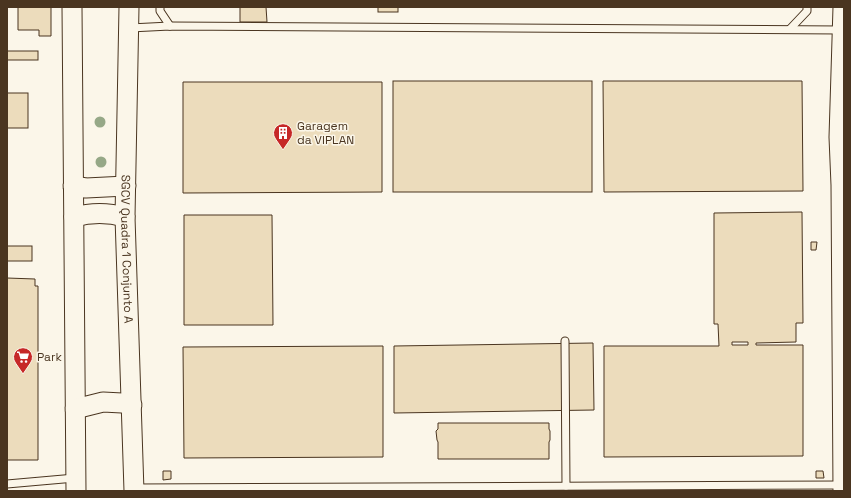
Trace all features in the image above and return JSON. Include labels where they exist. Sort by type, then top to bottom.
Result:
[{"type":"street","points":[[72,7],[75,485]]},
{"type":"street","name":"SGCV Quadra 1 Conjunto A","points":[[129,7],[130,28],[125,217],[134,490]]},
{"type":"street","points":[[843,7],[843,487]]},
{"type":"street","points":[[73,186],[86,188],[126,186]]},
{"type":"street","points":[[74,217],[85,214],[111,213],[125,217]]},
{"type":"street","points":[[75,409],[103,402],[132,405]]},
{"type":"lane","points":[[160,7],[160,11],[170,26]]},
{"type":"lane","points":[[790,30],[807,11],[807,7]]},
{"type":"lane","points":[[130,28],[170,26],[842,30]]},
{"type":"lane","points":[[565,341],[566,486]]},
{"type":"lane","points":[[7,484],[75,485]]},
{"type":"lane","points":[[134,490],[566,486],[843,487]]},
{"type":"building","points":[[18,7],[51,7],[51,36],[39,36],[39,30],[18,30]]},
{"type":"building","points":[[240,7],[266,7],[267,22],[240,22]]},
{"type":"building","points":[[378,7],[398,7],[398,12],[378,12]]},
{"type":"building","points":[[7,51],[38,51],[38,60],[7,60]]},
{"type":"building","points":[[393,81],[592,81],[592,192],[393,192]]},
{"type":"building","points":[[603,81],[802,81],[803,191],[604,192]]},
{"type":"building","name":"Garagem da VIPLAN","points":[[183,82],[382,82],[382,192],[183,193]]},
{"type":"building","points":[[7,93],[28,93],[28,128],[7,128]]},
{"type":"building","points":[[802,212],[803,323],[796,323],[796,342],[756,343],[756,345],[803,345],[803,456],[604,457],[604,346],[719,346],[718,324],[714,324],[714,213]],"holes":[[[732,342],[748,342],[748,345],[732,345]]]},
{"type":"building","points":[[184,215],[272,215],[273,325],[184,325]]},
{"type":"building","points":[[811,242],[817,242],[816,250],[811,250]]},
{"type":"building","points":[[7,246],[32,246],[32,261],[7,261]]},
{"type":"building","name":"Park","points":[[7,278],[35,279],[35,286],[38,286],[38,460],[7,460]]},
{"type":"building","points":[[593,343],[594,410],[394,413],[394,346]]},
{"type":"building","points":[[383,346],[383,457],[184,458],[183,347]]},
{"type":"building","points":[[438,423],[549,423],[549,459],[438,459],[438,442],[436,431],[438,429]]},
{"type":"building","points":[[163,471],[171,471],[171,479],[163,480]]},
{"type":"building","points":[[816,471],[823,471],[824,478],[816,478]]},
{"type":"place","name":"Garagem da VIPLAN","points":[[283,150]]},
{"type":"place","name":"Park","points":[[23,374]]}]
